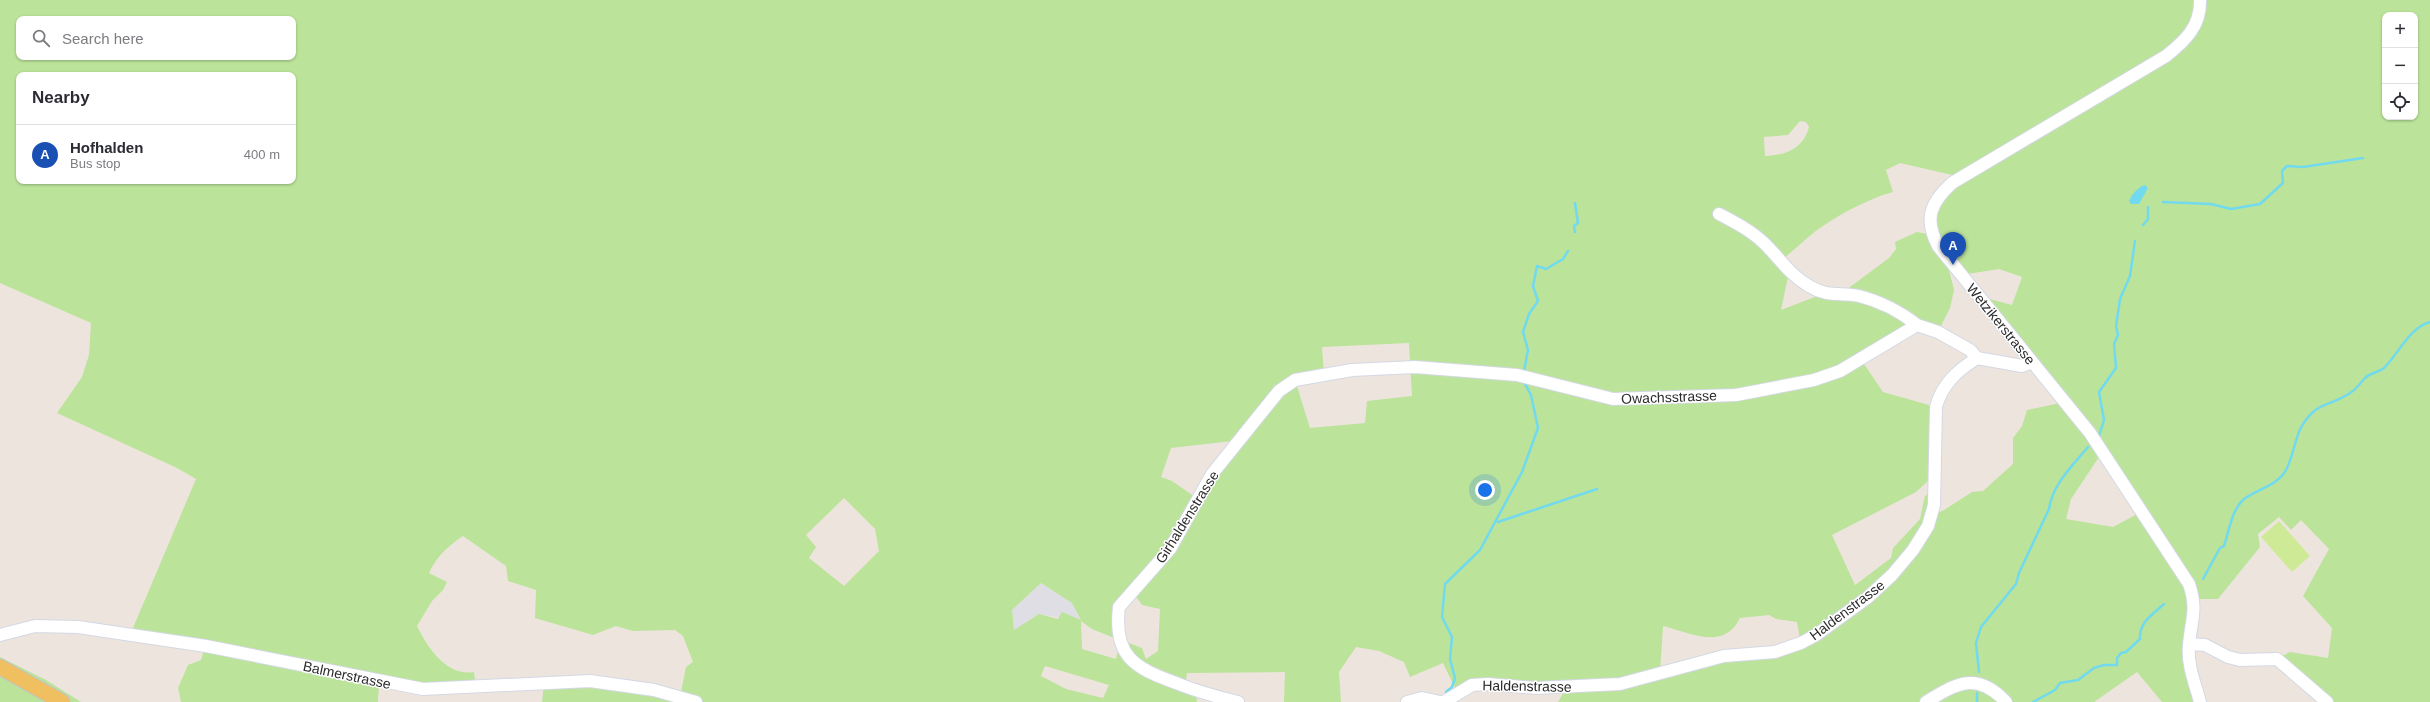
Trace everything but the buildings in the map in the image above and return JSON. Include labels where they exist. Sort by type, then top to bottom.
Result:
[{"type":"main road","points":[[0,667],[62,702]]},
{"type":"street","name":"Wetzikerstrasse","points":[[2200,0],[2198,18],[2192,32],[2166,56],[1961,177],[1942,193],[1935,202],[1930,226],[1938,246],[2103,451],[2190,584],[2194,599],[2195,615],[2189,644],[2191,670],[2200,702]]},
{"type":"street","points":[[1719,214],[1748,230],[1765,244],[1789,272],[1809,286],[1825,293],[1858,296],[1870,300],[1908,318],[1917,325],[1943,334],[1970,350],[1977,358],[2022,366],[2032,362]]},
{"type":"street","name":"Owachsstrasse","points":[[1285,385],[1300,379],[1352,370],[1415,367],[1517,375],[1613,399],[1736,395],[1814,380],[1840,371],[1917,325]]},
{"type":"street","name":"Haldenstrasse","points":[[1444,702],[1472,685],[1488,684],[1536,688],[1620,684],[1724,656],[1775,652],[1801,643],[1816,635],[1867,598],[1892,575],[1913,550],[1928,526],[1934,505],[1936,407],[1939,397],[1950,380],[1977,358]]},
{"type":"street","name":"Girhaldenstrasse","points":[[1238,702],[1196,691],[1138,668],[1127,655],[1120,638],[1119,607],[1170,549],[1212,474],[1285,385]]},
{"type":"street","name":"Balmerstrasse","points":[[0,635],[35,626],[78,627],[206,646],[423,689],[590,681],[654,690],[696,702]]},
{"type":"street","points":[[2189,644],[2205,645],[2228,658],[2240,660],[2277,658],[2327,702]]},
{"type":"street","points":[[1926,702],[1947,689],[1962,684],[1978,682],[1992,688],[2006,702]]},
{"type":"street","points":[[1407,702],[1422,698],[1439,702]]},
{"type":"shaded area","points":[[1041,583],[1072,603],[1081,621],[1039,614],[1014,630],[1012,610]]},
{"type":"green space","points":[[0,0],[2430,0],[2430,702],[2327,702],[2277,659],[2290,652],[2328,658],[2332,628],[2303,596],[2329,549],[2301,520],[2291,530],[2279,517],[2258,534],[2260,547],[2218,599],[2195,599],[2189,644],[2200,702],[2162,702],[2137,672],[2094,702],[1558,702],[1566,688],[1488,684],[1457,692],[1443,663],[1410,677],[1404,662],[1379,651],[1356,647],[1339,672],[1341,702],[1284,702],[1285,672],[1187,673],[1185,686],[1196,691],[1197,702],[542,702],[544,683],[575,681],[680,697],[686,667],[693,662],[683,636],[675,630],[633,631],[616,626],[593,635],[535,618],[536,590],[508,581],[506,566],[463,536],[443,552],[432,567],[429,573],[447,582],[443,590],[432,601],[417,626],[426,643],[439,659],[455,670],[474,672],[476,687],[379,682],[378,702],[181,702],[178,688],[188,665],[201,660],[205,646],[130,635],[196,479],[177,468],[57,413],[82,377],[89,355],[91,323],[0,283]],"holes":[[[1800,121],[1806,122],[1809,127],[1803,141],[1798,146],[1787,152],[1765,156],[1764,137],[1788,135]],[[1900,163],[1961,177],[1931,212],[1932,235],[1917,232],[1895,242],[1896,249],[1889,258],[1838,296],[1825,293],[1781,310],[1789,272],[1779,262],[1830,221],[1872,199],[1893,192],[1886,170]],[[1948,266],[1961,275],[1999,269],[2022,277],[2012,305],[1978,296],[2065,402],[2027,410],[2022,426],[2013,438],[2013,464],[1983,491],[1972,492],[1944,510],[1933,515],[1930,493],[1925,496],[1920,519],[1893,548],[1891,558],[1855,585],[1832,535],[1916,492],[1930,479],[1936,407],[1883,392],[1860,358],[1924,326],[1938,332],[1950,308],[1954,290]],[[1409,343],[1412,396],[1367,401],[1365,423],[1310,428],[1295,380],[1324,374],[1322,347]],[[1241,440],[1198,499],[1172,481],[1161,477],[1171,448]],[[2103,451],[2141,512],[2113,527],[2066,519],[2071,499]],[[844,498],[875,529],[879,551],[844,586],[809,558],[816,547],[806,535]],[[1041,583],[1072,603],[1081,620],[1062,612],[1058,619],[1039,614],[1014,630],[1012,610]],[[1132,591],[1142,605],[1160,609],[1158,651],[1146,659],[1142,648],[1126,642],[1120,643],[1116,659],[1082,649],[1081,621],[1092,629],[1114,638],[1119,632],[1119,607]],[[1769,615],[1776,619],[1797,622],[1800,639],[1775,652],[1660,673],[1663,626],[1695,635],[1716,637],[1725,634],[1733,628],[1740,618]],[[1045,666],[1109,685],[1103,698],[1066,689],[1041,676]]]},
{"type":"green space","points":[[2279,521],[2310,556],[2292,572],[2261,537]]},
{"type":"green space","points":[[0,657],[46,680],[81,702],[0,702]]},
{"type":"water","points":[[2145,185],[2148,188],[2139,204],[2131,204],[2129,201],[2133,194],[2140,187]]},
{"type":"waterway","points":[[2163,202],[2211,204],[2231,209],[2260,204],[2283,183],[2282,171],[2287,166],[2303,167],[2363,158]]},
{"type":"waterway","points":[[1575,203],[1578,223],[1574,226],[1575,232]]},
{"type":"waterway","points":[[2143,225],[2148,219],[2148,207]]},
{"type":"waterway","points":[[2099,436],[2104,420],[2099,392],[2116,368],[2114,344],[2118,335],[2116,326],[2120,299],[2130,276],[2135,241]]},
{"type":"waterway","points":[[1524,371],[1528,350],[1523,332],[1529,314],[1538,301],[1533,286],[1537,266],[1546,269],[1563,259],[1568,251]]},
{"type":"waterway","points":[[2203,579],[2220,548],[2224,546],[2229,527],[2240,503],[2249,495],[2274,483],[2284,474],[2302,425],[2313,412],[2316,409],[2347,395],[2356,389],[2367,376],[2384,368],[2410,335],[2423,325],[2430,322]]},
{"type":"waterway","points":[[1446,692],[1452,687],[1455,678],[1450,659],[1452,637],[1442,617],[1445,584],[1480,550],[1522,472],[1538,428],[1531,395],[1524,382]]},
{"type":"waterway","points":[[1979,672],[1976,643],[1981,627],[2016,584],[2019,573],[2049,509],[2054,492],[2070,468],[2088,447]]},
{"type":"waterway","points":[[1498,522],[1597,489]]},
{"type":"waterway","points":[[2033,702],[2055,690],[2060,683],[2078,680],[2094,668],[2104,665],[2117,665],[2117,658],[2121,653],[2126,652],[2140,639],[2140,633],[2147,619],[2164,604]]},
{"type":"waterway","points":[[1977,693],[1977,702]]},
{"type":"place","name":"Hofhalden","points":[[1953,265]]}]
